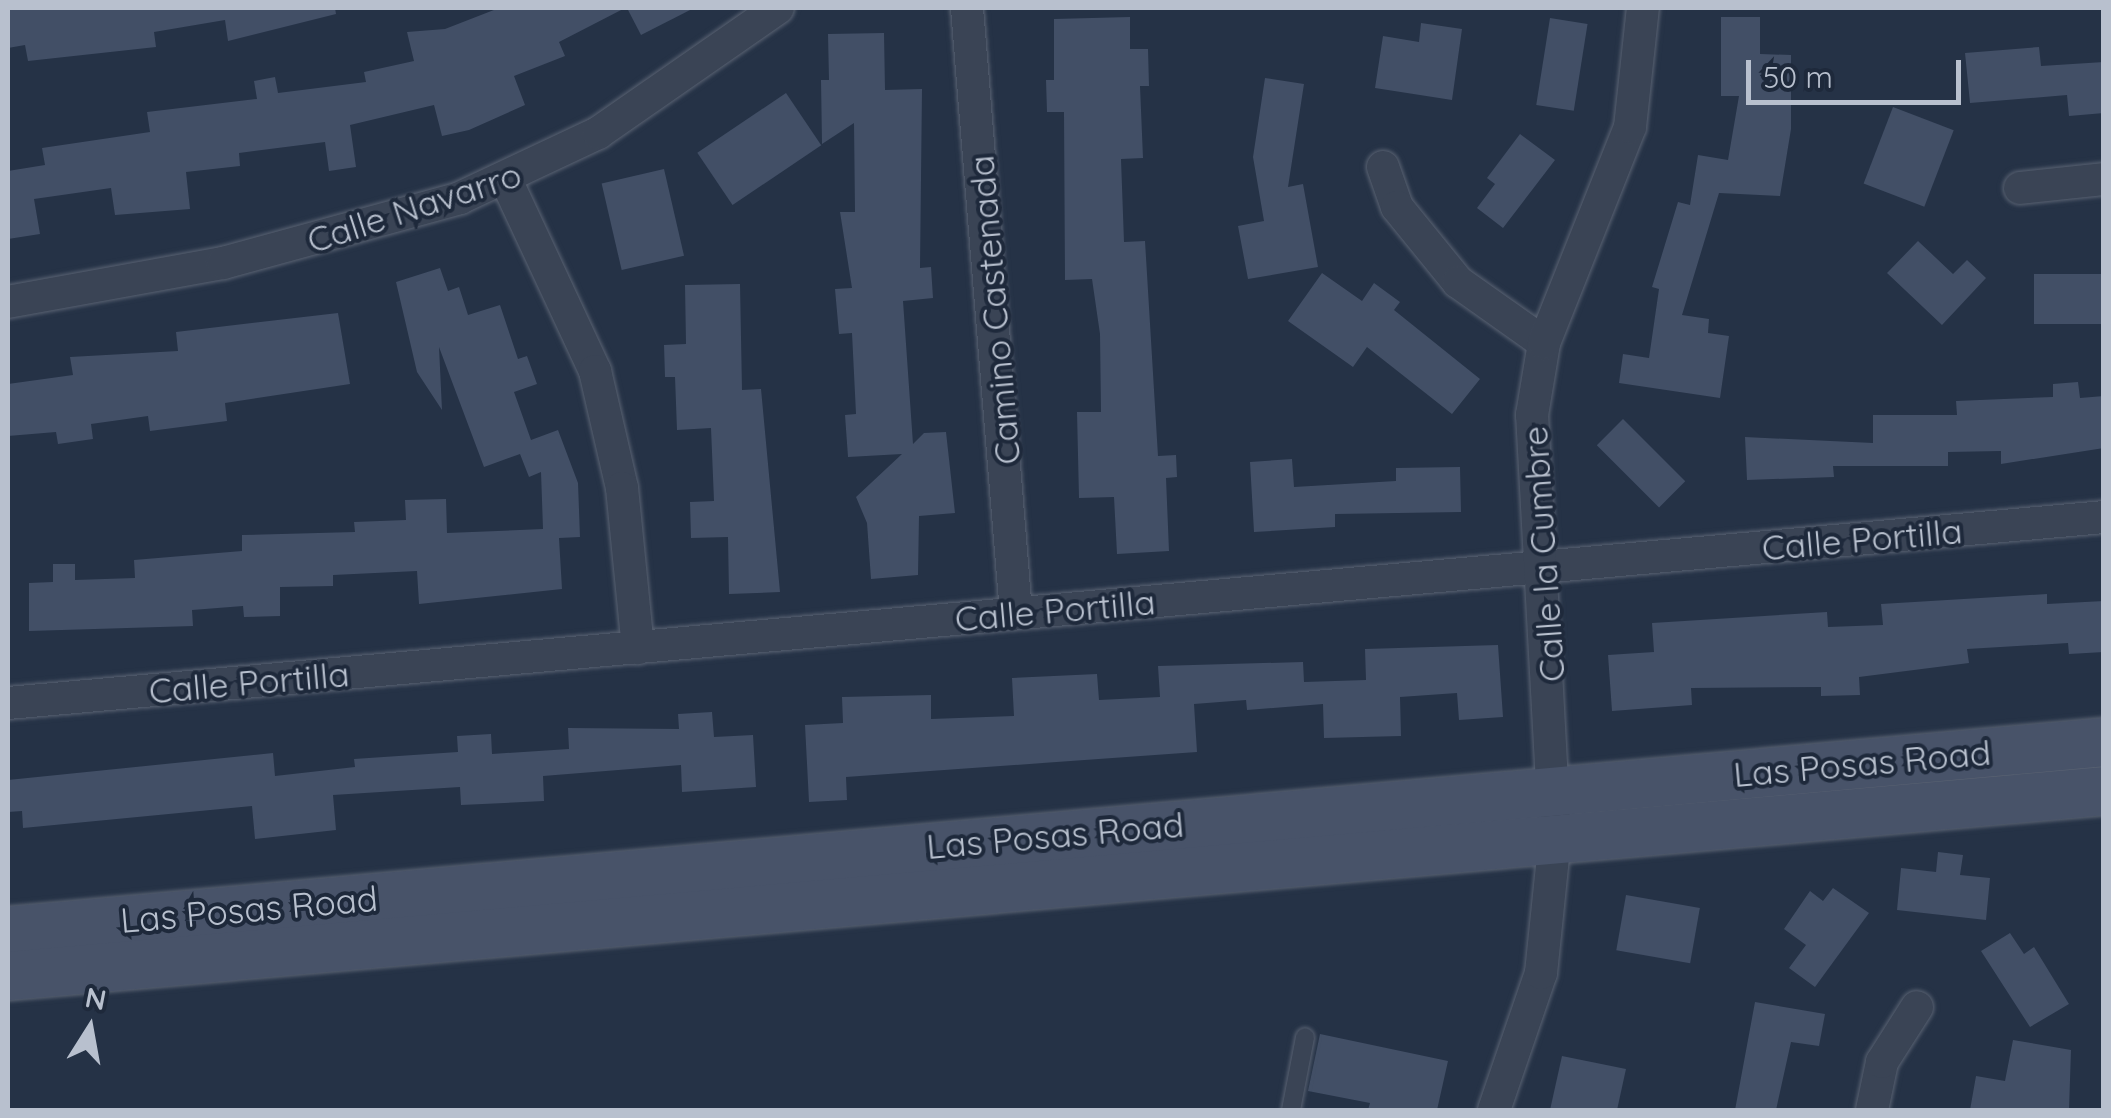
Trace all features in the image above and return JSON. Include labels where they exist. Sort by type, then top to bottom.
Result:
[{"type":"main road","name":"Las Posas Road","points":[[8,931],[1557,786],[2104,742]]},
{"type":"main road","name":"Las Posas Road","points":[[8,976],[2104,790]]},
{"type":"street","name":"Calle Navarro","points":[[8,302],[347,234],[506,180],[598,133],[778,8]]},
{"type":"street","name":"Camino Castenada","points":[[967,8],[1016,612]]},
{"type":"street","name":"Calle la Cumbre","points":[[1494,1110],[1541,972],[1555,838],[1557,786],[1532,415],[1544,343],[1630,127],[1642,8]]},
{"type":"street","points":[[1383,167],[1397,207],[1458,282],[1544,343]]},
{"type":"street","points":[[2020,188],[2104,179]]},
{"type":"street","points":[[506,180],[594,371],[622,488],[638,648]]},
{"type":"street","name":"Calle Portilla","points":[[8,704],[2104,517]]},
{"type":"street","points":[[1872,1110],[1882,1062],[1916,1007]]},
{"type":"lane","points":[[1291,1110],[1304,1037]]},
{"type":"building","points":[[8,8],[335,8],[336,14],[228,41],[225,20],[154,32],[156,47],[28,61],[25,45],[8,48]]},
{"type":"building","points":[[499,8],[625,8],[559,42],[565,56],[514,76],[525,105],[469,130],[442,136],[434,105],[350,125],[356,167],[329,171],[325,142],[239,153],[240,166],[186,172],[190,209],[115,215],[111,188],[34,199],[40,234],[8,239],[8,171],[45,165],[42,148],[150,132],[147,112],[257,99],[254,81],[275,77],[278,93],[366,82],[364,72],[414,61],[407,32],[445,29]]},
{"type":"building","points":[[627,8],[694,8],[641,35]]},
{"type":"building","points":[[1130,17],[1130,49],[1148,49],[1149,86],[1140,86],[1143,158],[1121,159],[1124,242],[1145,241],[1158,456],[1176,455],[1177,477],[1166,478],[1169,551],[1117,554],[1114,497],[1079,498],[1077,412],[1101,412],[1100,334],[1092,279],[1065,280],[1064,112],[1047,112],[1046,80],[1054,80],[1054,19]]},
{"type":"building","points":[[1721,17],[1760,17],[1760,54],[1791,55],[1791,129],[1780,196],[1719,193],[1682,315],[1709,319],[1708,333],[1729,336],[1720,398],[1619,383],[1623,354],[1649,358],[1659,289],[1652,287],[1678,202],[1690,205],[1698,155],[1728,160],[1739,96],[1721,96]]},
{"type":"building","points":[[1550,18],[1588,24],[1574,111],[1536,105]]},
{"type":"building","points":[[1421,23],[1462,29],[1452,100],[1375,88],[1383,36],[1419,42]]},
{"type":"building","points":[[884,33],[885,90],[922,89],[920,268],[931,267],[933,298],[903,301],[913,444],[924,433],[946,432],[955,513],[919,516],[918,575],[871,579],[867,523],[856,497],[902,454],[848,457],[845,415],[856,414],[852,333],[839,334],[835,289],[852,288],[840,212],[855,212],[854,123],[822,144],[821,80],[829,80],[828,34]]},
{"type":"building","points":[[2039,47],[2041,66],[2104,62],[2104,113],[2069,116],[2067,95],[1970,103],[1965,53]]},
{"type":"building","points":[[1265,78],[1304,84],[1288,187],[1303,184],[1318,267],[1248,279],[1238,226],[1264,221],[1253,157]]},
{"type":"building","points":[[786,93],[821,145],[733,205],[697,153]]},
{"type":"building","points":[[1893,107],[1954,130],[1924,207],[1864,184]]},
{"type":"building","points":[[1520,134],[1555,160],[1503,228],[1477,208],[1495,184],[1487,178]]},
{"type":"building","points":[[664,169],[684,256],[622,270],[602,183]]},
{"type":"building","points":[[1918,241],[1953,274],[1967,260],[1986,278],[1942,325],[1887,273]]},
{"type":"building","points":[[440,268],[448,291],[459,287],[468,315],[500,305],[518,359],[527,356],[537,384],[514,392],[531,440],[558,430],[578,483],[580,537],[559,538],[562,589],[419,604],[417,571],[333,575],[333,586],[280,587],[280,616],[244,617],[243,606],[192,610],[193,626],[29,631],[29,583],[53,582],[53,564],[75,564],[75,580],[135,578],[134,560],[242,551],[242,535],[355,532],[354,522],[406,520],[405,500],[446,499],[447,533],[543,529],[541,472],[529,477],[520,454],[484,467],[439,347],[442,410],[417,372],[396,282]]},
{"type":"building","points":[[1322,273],[1362,301],[1374,283],[1400,302],[1394,310],[1480,379],[1452,414],[1367,347],[1353,367],[1288,321]]},
{"type":"building","points":[[2034,274],[2104,274],[2104,324],[2034,324]]},
{"type":"building","points":[[740,284],[742,390],[761,389],[780,592],[729,594],[728,537],[691,538],[690,502],[714,501],[711,428],[677,430],[675,377],[665,377],[664,345],[686,344],[685,285]]},
{"type":"building","points":[[338,313],[350,384],[225,403],[227,421],[150,431],[148,416],[91,424],[93,439],[58,444],[56,432],[8,436],[8,384],[73,375],[70,357],[178,351],[176,332]]},
{"type":"building","points":[[2078,382],[2080,398],[2104,396],[2104,448],[2001,464],[2001,451],[1948,452],[1948,466],[1833,466],[1834,477],[1747,480],[1745,437],[1873,443],[1873,415],[1957,415],[1956,401],[2053,397],[2053,384]]},
{"type":"building","points":[[1623,419],[1685,481],[1659,507],[1597,445]]},
{"type":"building","points":[[1292,459],[1294,487],[1396,481],[1396,468],[1460,467],[1461,512],[1335,514],[1335,527],[1254,532],[1250,462]]},
{"type":"building","points":[[2047,594],[2047,604],[2104,601],[2104,652],[2069,654],[2068,643],[1967,649],[1969,663],[1859,677],[1860,695],[1821,696],[1821,687],[1691,688],[1692,705],[1612,711],[1608,655],[1654,652],[1652,623],[1827,612],[1828,627],[1883,625],[1881,604]]},
{"type":"building","points":[[1498,645],[1503,717],[1459,720],[1457,693],[1400,697],[1401,736],[1324,738],[1323,704],[1247,710],[1246,700],[1194,704],[1197,752],[846,777],[847,800],[809,802],[805,725],[843,723],[842,697],[931,695],[931,719],[1014,716],[1012,678],[1097,674],[1099,700],[1160,697],[1158,666],[1303,662],[1304,682],[1366,680],[1365,649]]},
{"type":"building","points":[[712,712],[714,737],[753,735],[756,787],[682,792],[681,765],[543,776],[544,801],[461,805],[460,787],[333,795],[336,830],[255,839],[252,806],[23,828],[22,811],[8,812],[8,780],[273,753],[275,776],[355,767],[354,759],[458,752],[457,736],[491,734],[492,754],[569,749],[568,728],[679,729],[678,714]]},
{"type":"building","points":[[1938,852],[1963,855],[1960,875],[1990,878],[1986,920],[1897,910],[1901,868],[1936,872]]},
{"type":"building","points":[[1833,888],[1869,913],[1815,987],[1789,968],[1806,945],[1784,929],[1810,891],[1823,901]]},
{"type":"building","points":[[1626,895],[1700,908],[1690,963],[1616,950]]},
{"type":"building","points":[[2010,933],[2024,954],[2034,947],[2069,1004],[2030,1027],[1981,951]]},
{"type":"building","points":[[1755,1002],[1825,1014],[1819,1046],[1791,1042],[1776,1110],[1735,1110]]},
{"type":"building","points":[[1320,1034],[1448,1061],[1437,1110],[1368,1110],[1370,1103],[1308,1091]]},
{"type":"building","points":[[2013,1040],[2071,1050],[2069,1110],[1970,1110],[1976,1076],[2005,1081]]},
{"type":"building","points":[[1562,1056],[1626,1069],[1617,1110],[1550,1110]]}]
